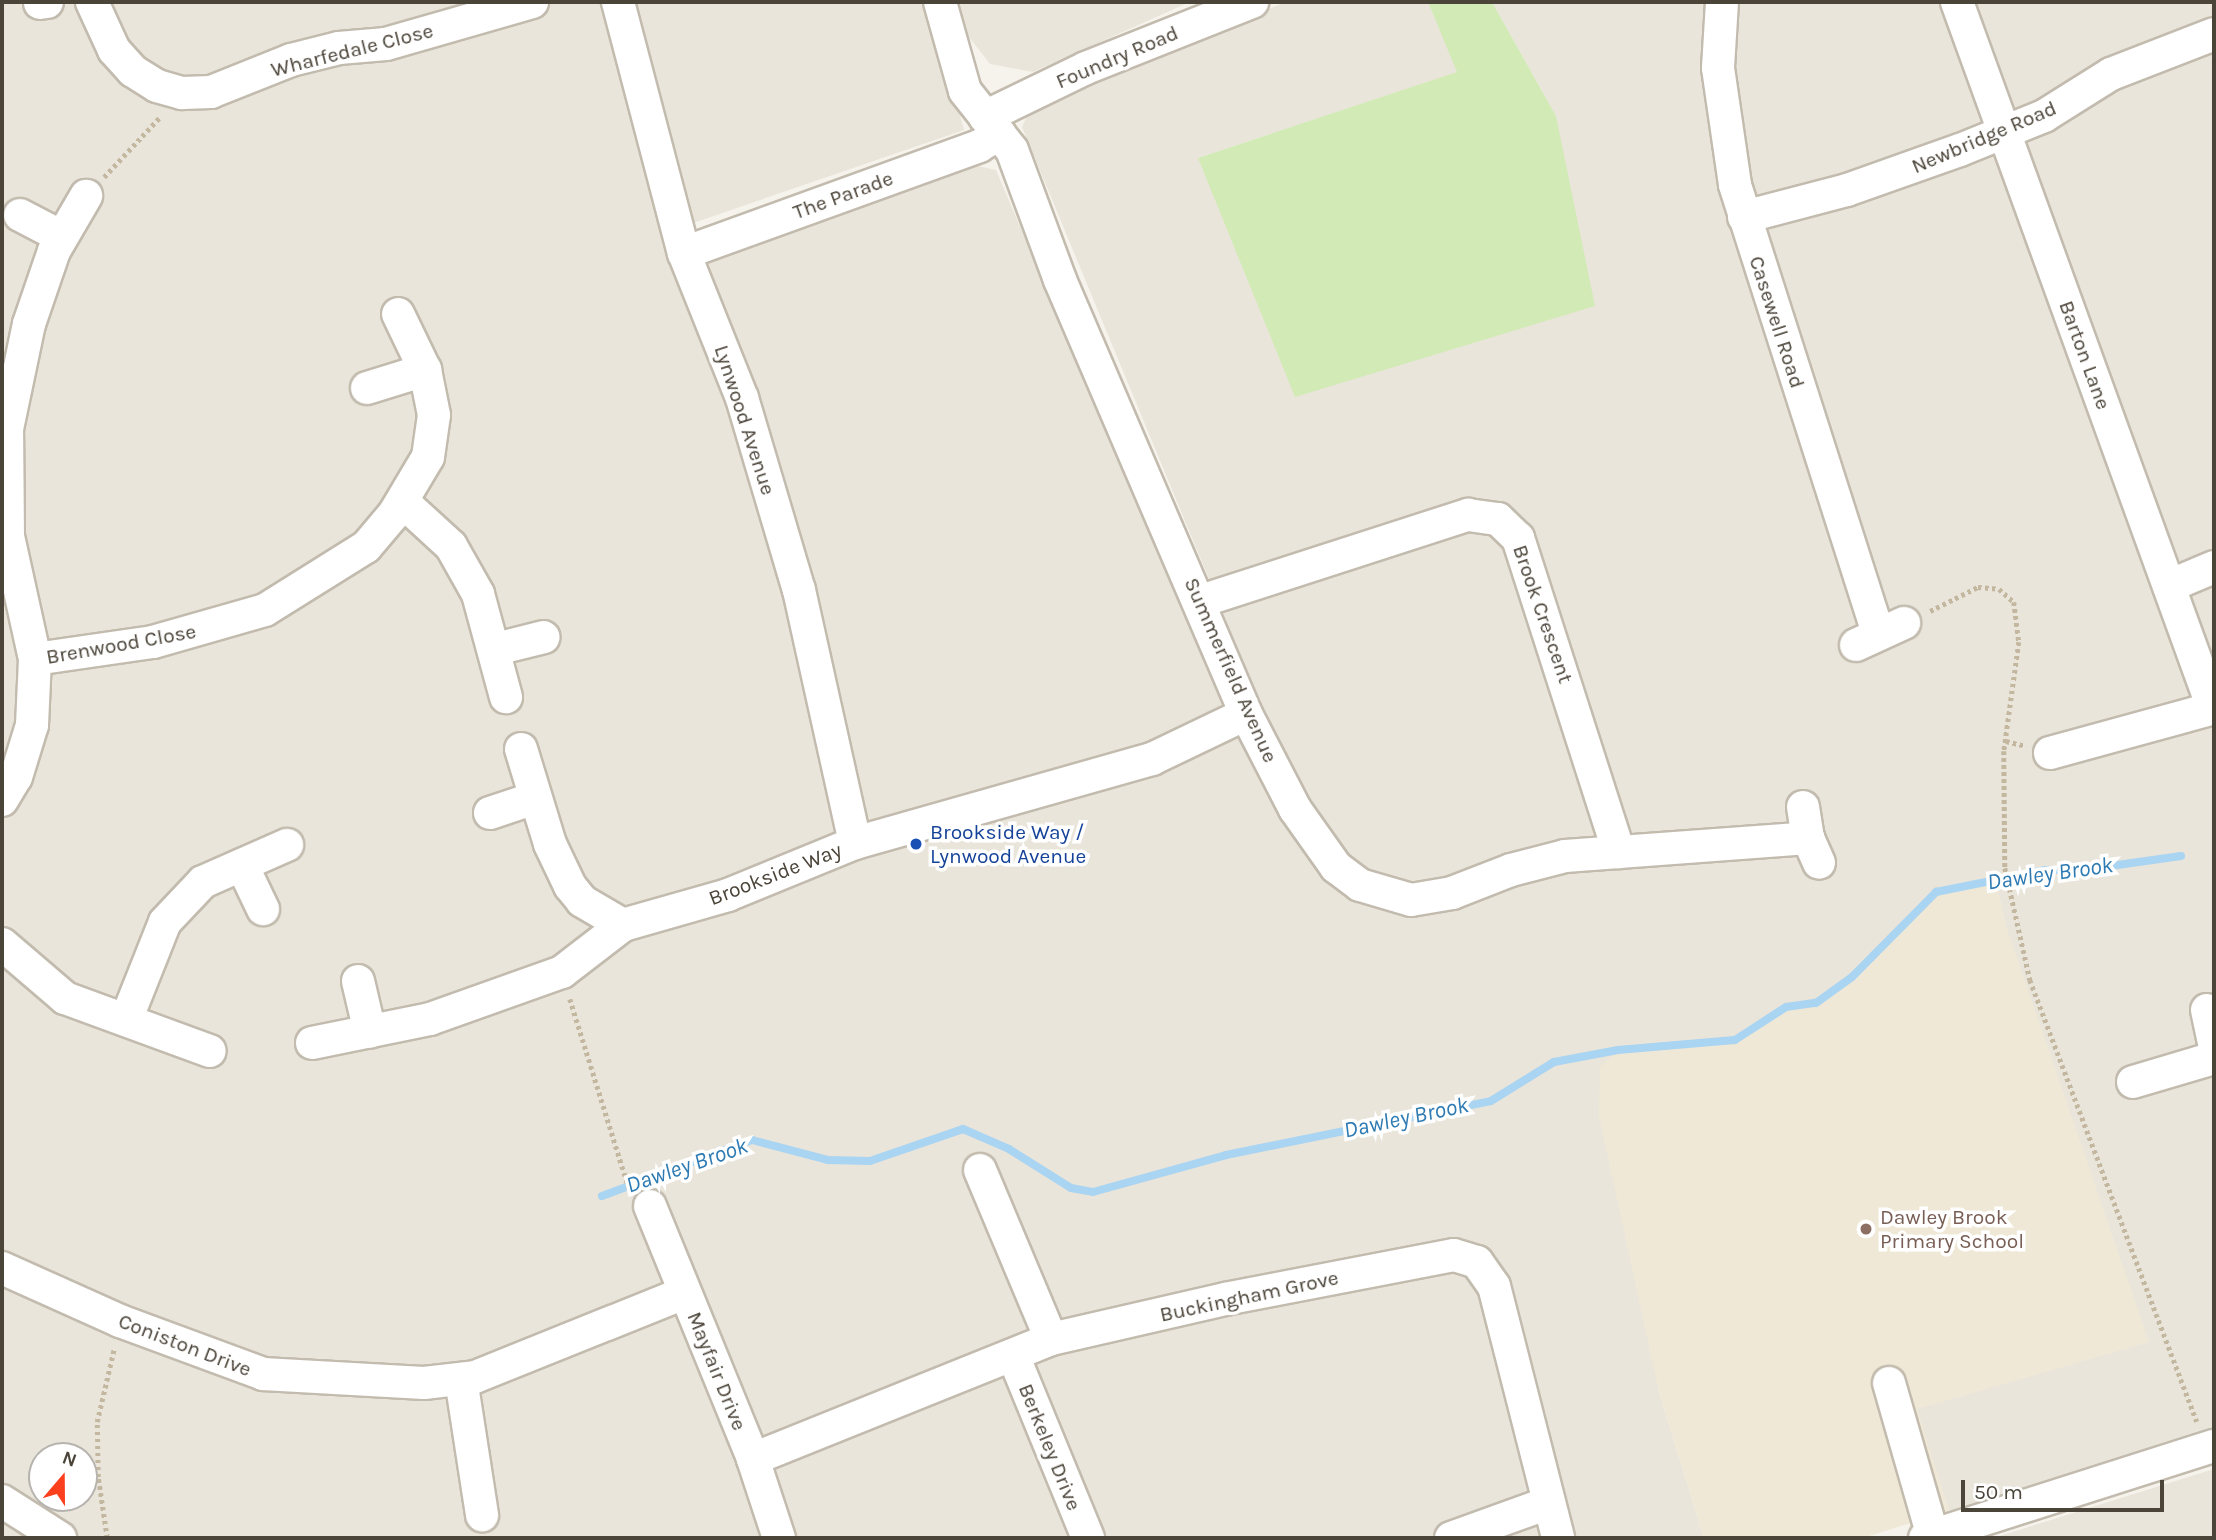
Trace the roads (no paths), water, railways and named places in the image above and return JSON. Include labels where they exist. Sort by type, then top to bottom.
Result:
[{"type":"street","points":[[40,3],[47,2]]},
{"type":"street","name":"Wharfedale Close","points":[[92,2],[114,50],[133,71],[157,86],[182,93],[211,92],[291,60],[339,48],[386,44],[532,2]]},
{"type":"street","name":"Lynwood Avenue","points":[[618,2],[684,253],[742,398],[799,590],[855,843]]},
{"type":"street","points":[[940,2],[965,91],[992,125]]},
{"type":"street","name":"Foundry Road","points":[[992,125],[1086,68],[1252,2]]},
{"type":"street","name":"Casewell Road","points":[[1722,2],[1718,68],[1723,121],[1744,217],[1879,634]]},
{"type":"street","name":"Barton Lane","points":[[1956,2],[2214,708],[2050,753]]},
{"type":"street","name":"Newbridge Road","points":[[1744,217],[1847,190],[2004,132],[2044,116],[2110,74],[2214,34]]},
{"type":"street","name":"The Parade","points":[[684,253],[979,146],[992,125]]},
{"type":"street","name":"Summerfield Avenue","points":[[992,125],[1012,150],[1060,280],[1201,601],[1246,714],[1295,809],[1336,867],[1385,895],[1411,900],[1452,893],[1551,860],[1810,836]]},
{"type":"street","points":[[2,800],[16,777],[32,724],[35,659],[8,536],[7,429],[29,324],[62,237],[86,196]]},
{"type":"street","points":[[20,215],[62,237]]},
{"type":"street","name":"Brenwood Close","points":[[35,659],[153,642],[265,610],[366,547],[403,502],[428,457],[434,415],[425,370],[398,314]]},
{"type":"street","points":[[367,388],[425,370]]},
{"type":"street","points":[[403,502],[451,546],[478,594],[496,649],[506,697]]},
{"type":"street","name":"Brook Crescent","points":[[1201,601],[1468,515],[1498,519],[1518,538],[1619,852]]},
{"type":"street","points":[[2169,586],[2214,567]]},
{"type":"street","points":[[496,649],[544,637]]},
{"type":"street","name":"Brookside Way","points":[[312,1043],[430,1019],[562,972],[623,925],[728,895],[855,843],[1152,759],[1246,714]]},
{"type":"street","points":[[521,749],[535,798],[570,886],[582,901],[623,925]]},
{"type":"street","points":[[490,813],[535,798]]},
{"type":"street","points":[[126,1020],[165,922],[203,882],[287,845]]},
{"type":"street","points":[[242,865],[263,909]]},
{"type":"street","points":[[2,944],[65,998],[211,1051]]},
{"type":"street","points":[[358,981],[370,1032]]},
{"type":"street","points":[[2207,1010],[2214,1043]]},
{"type":"street","points":[[2133,1082],[2214,1058]]},
{"type":"street","points":[[980,1170],[1051,1339]]},
{"type":"street","name":"Mayfair Drive","points":[[650,1206],[753,1459],[779,1538]]},
{"type":"street","name":"Buckingham Grove","points":[[753,1459],[1051,1339],[1225,1299],[1454,1255],[1477,1262],[1494,1286],[1558,1538]]},
{"type":"street","name":"Coniston Drive","points":[[2,1268],[121,1321],[262,1374],[424,1382],[475,1377],[684,1293]]},
{"type":"street","name":"Berkeley Drive","points":[[1013,1355],[1088,1538]]},
{"type":"street","points":[[461,1378],[482,1515]]},
{"type":"street","points":[[1889,1383],[1929,1537],[2210,1447]]},
{"type":"street","points":[[2,1501],[60,1538]]},
{"type":"street","points":[[1451,1538],[1548,1503]]},
{"type":"waterway","name":"Dawley Brook","points":[[602,1196],[752,1140],[828,1160],[870,1161],[963,1129],[1009,1149],[1071,1188],[1093,1192],[1226,1155],[1491,1101],[1554,1062],[1618,1050],[1735,1040],[1786,1007],[1816,1003],[1852,977],[1936,892],[2045,870],[2082,870],[2181,856]]},
{"type":"place","name":"Brookside Way / Lynwood Avenue","points":[[916,844]]},
{"type":"place","name":"Dawley Brook Primary School","points":[[1866,1229]]}]
